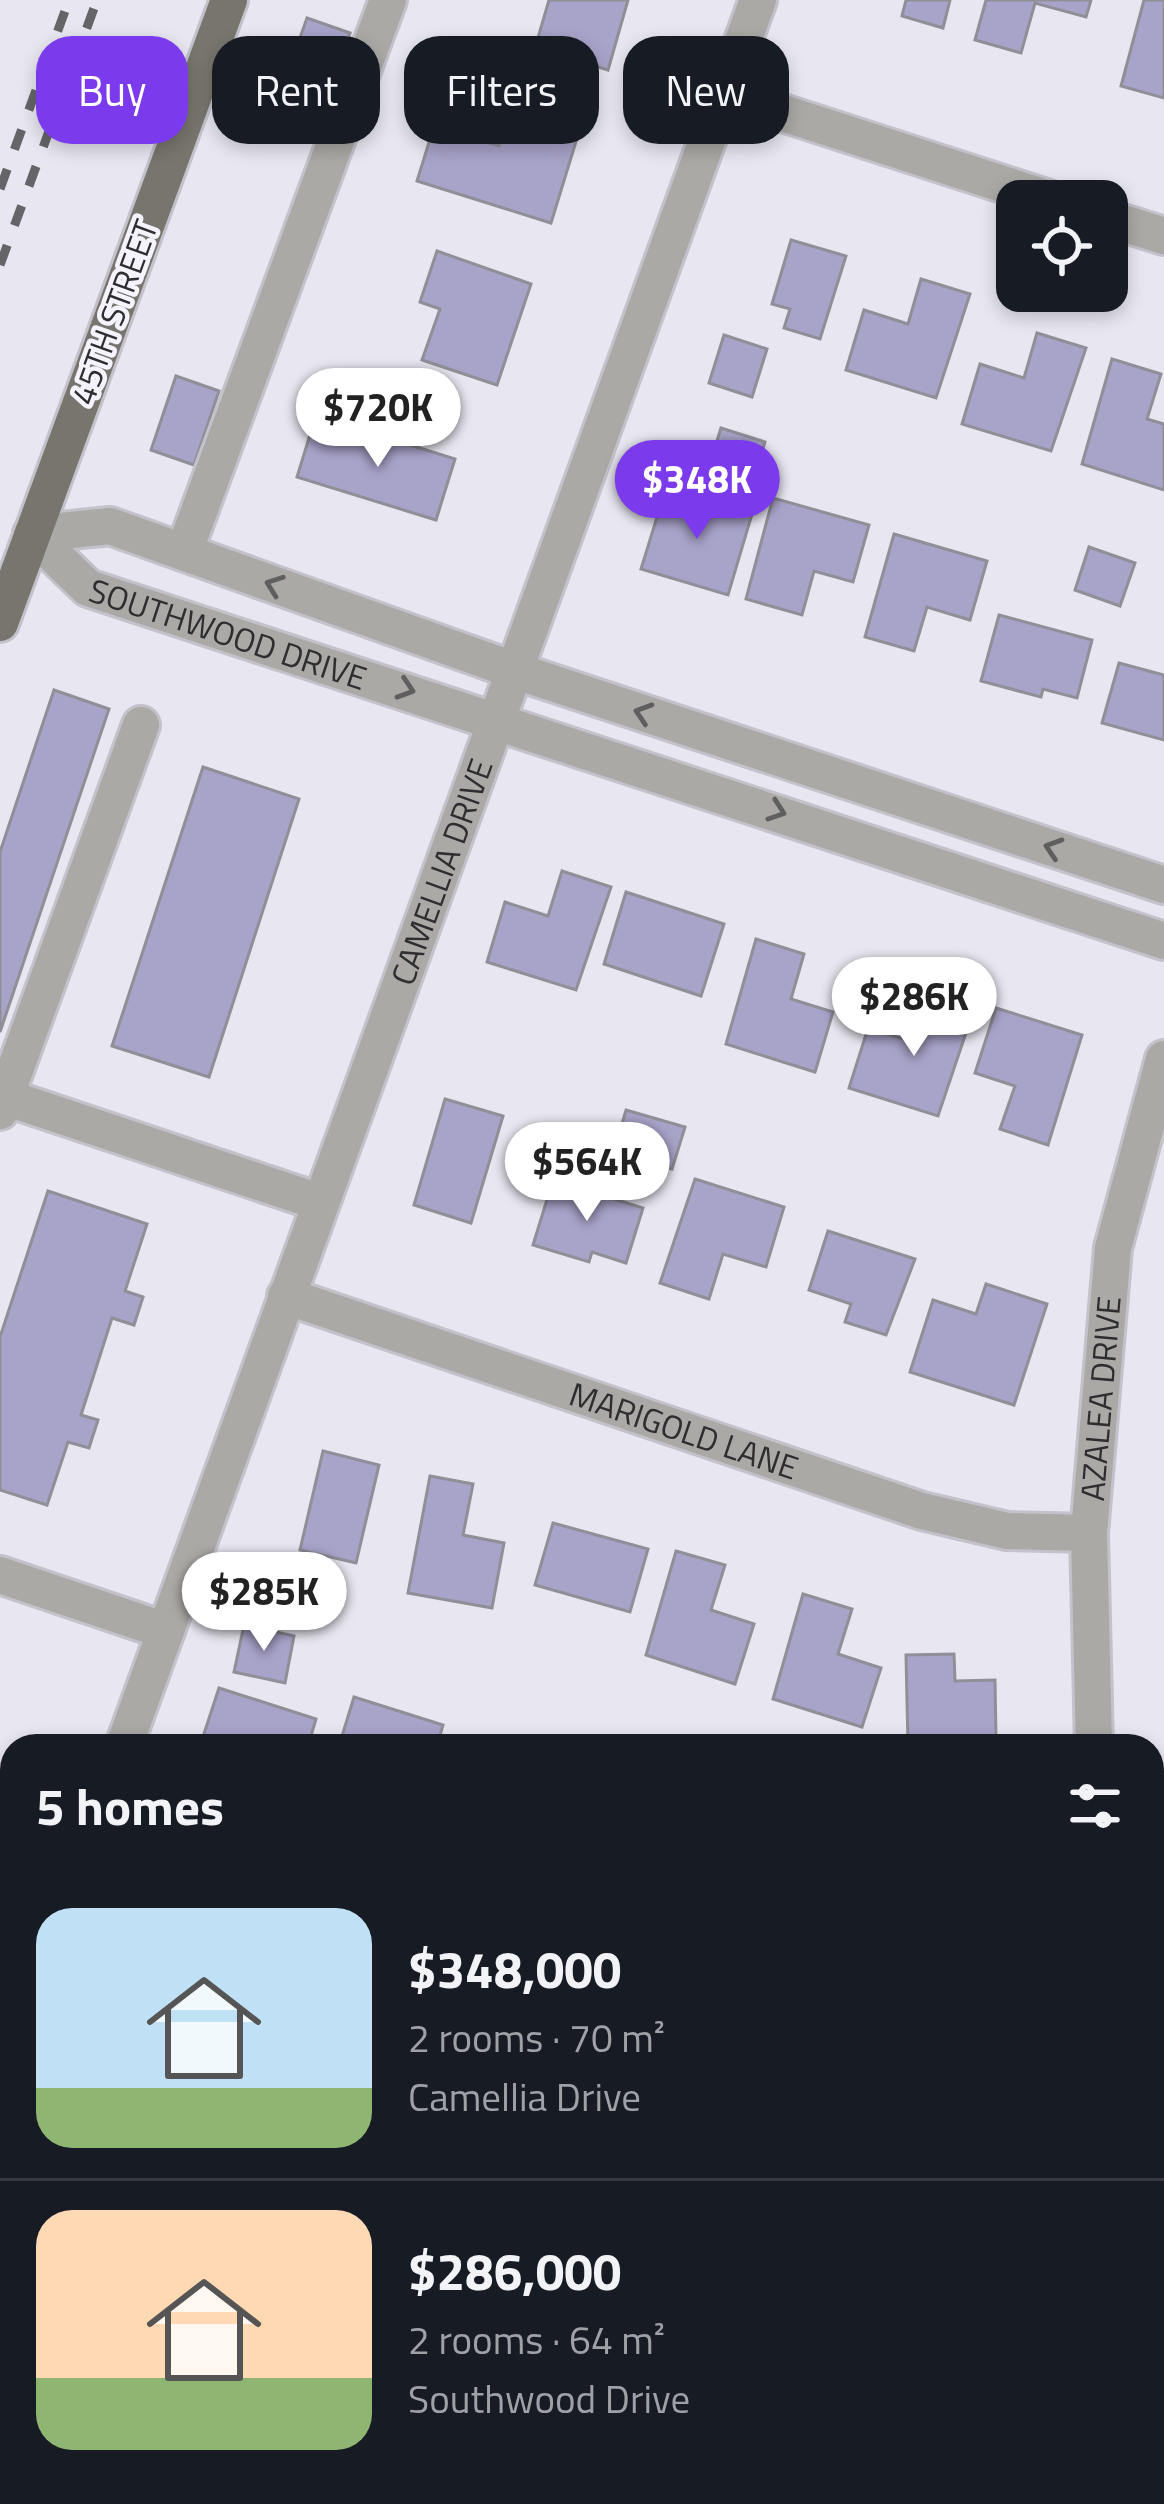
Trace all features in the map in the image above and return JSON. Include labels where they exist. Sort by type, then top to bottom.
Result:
[{"type":"main road","name":"45TH STREET","points":[[0,623],[229,0]]},
{"type":"street","points":[[184,552],[388,0]]},
{"type":"street","name":"CAMELLIA DRIVE","points":[[745,36],[758,0]]},
{"type":"street","points":[[789,115],[996,182]]},
{"type":"street","name":"CAMELLIA DRIVE","points":[[128,1734],[706,144]]},
{"type":"street","points":[[1128,225],[1164,236]]},
{"type":"street","name":"SOUTHWOOD DRIVE","points":[[32,535],[110,526],[516,671],[1164,885]]},
{"type":"street","name":"SOUTHWOOD DRIVE","points":[[32,535],[88,588],[500,718],[1164,941]]},
{"type":"street","points":[[141,725],[3,1104],[319,1202]]},
{"type":"street","name":"AZALEA DRIVE","points":[[1094,1734],[1089,1533],[1113,1248],[1164,1059]]},
{"type":"street","name":"MARIGOLD LANE","points":[[286,1296],[922,1511],[1007,1531],[1089,1533]]},
{"type":"street","points":[[0,1575],[166,1630]]},
{"type":"building","points":[[549,0],[628,0],[608,70],[599,67],[599,36],[538,36]]},
{"type":"building","points":[[906,0],[950,0],[943,28],[902,16]]},
{"type":"building","points":[[986,0],[1091,0],[1086,17],[1035,3],[1021,53],[975,40]]},
{"type":"building","points":[[1144,0],[1164,0],[1164,98],[1121,86]]},
{"type":"building","points":[[307,18],[350,33],[349,36],[301,36]]},
{"type":"building","points":[[428,144],[575,144],[551,223],[417,181]]},
{"type":"building","points":[[791,240],[846,256],[820,339],[784,328],[790,309],[772,304]]},
{"type":"building","points":[[437,251],[531,284],[497,385],[422,360],[440,309],[420,302]]},
{"type":"building","points":[[921,279],[970,294],[936,398],[846,370],[864,310],[908,324]]},
{"type":"building","points":[[1037,333],[1086,348],[1051,451],[962,424],[980,364],[1024,378]]},
{"type":"building","points":[[724,335],[767,349],[752,397],[709,383]]},
{"type":"building","points":[[1112,359],[1161,374],[1147,419],[1164,424],[1164,490],[1082,464]]},
{"type":"building","points":[[176,376],[219,391],[194,465],[151,450]]},
{"type":"building","points":[[313,425],[356,439],[359,429],[455,459],[436,520],[297,477]]},
{"type":"building","points":[[721,428],[765,442],[752,486],[707,473]]},
{"type":"building","points":[[666,488],[752,514],[728,595],[641,569]]},
{"type":"building","points":[[773,498],[869,525],[853,582],[814,571],[802,615],[746,599]]},
{"type":"building","points":[[894,534],[987,561],[970,620],[927,607],[914,651],[865,637]]},
{"type":"building","points":[[1089,547],[1135,563],[1120,606],[1075,590]]},
{"type":"building","points":[[999,615],[1092,640],[1077,698],[1043,689],[1041,697],[981,681]]},
{"type":"building","points":[[1119,663],[1164,675],[1164,740],[1102,723]]},
{"type":"building","points":[[54,690],[109,709],[0,1032],[0,852]]},
{"type":"building","points":[[203,767],[299,799],[209,1077],[112,1046]]},
{"type":"building","points":[[562,871],[611,887],[576,990],[487,962],[505,902],[548,916]]},
{"type":"building","points":[[626,892],[724,924],[701,996],[604,964]]},
{"type":"building","points":[[756,939],[804,954],[791,999],[833,1012],[815,1072],[726,1044]]},
{"type":"building","points":[[924,996],[973,1012],[938,1116],[849,1088],[868,1028],[910,1041]]},
{"type":"building","points":[[996,1008],[1082,1035],[1048,1145],[1000,1129],[1015,1086],[975,1073]]},
{"type":"building","points":[[445,1099],[503,1116],[471,1223],[414,1205]]},
{"type":"building","points":[[626,1110],[685,1127],[672,1169],[614,1151]]},
{"type":"building","points":[[695,1179],[784,1207],[766,1267],[723,1254],[709,1299],[660,1283]]},
{"type":"building","points":[[553,1180],[643,1208],[626,1263],[592,1252],[589,1262],[533,1245]]},
{"type":"building","points":[[48,1191],[147,1224],[125,1291],[143,1297],[134,1325],[112,1318],[81,1415],[98,1420],[89,1448],[68,1442],[47,1505],[0,1490],[0,1337]]},
{"type":"building","points":[[828,1231],[915,1259],[886,1335],[845,1322],[851,1304],[809,1290]]},
{"type":"building","points":[[986,1284],[1047,1304],[1014,1405],[910,1372],[933,1300],[976,1314]]},
{"type":"building","points":[[323,1451],[379,1465],[356,1563],[300,1550]]},
{"type":"building","points":[[430,1476],[473,1484],[463,1535],[504,1543],[492,1608],[408,1593]]},
{"type":"building","points":[[553,1523],[648,1549],[630,1612],[535,1585]]},
{"type":"building","points":[[676,1551],[725,1565],[711,1610],[754,1624],[735,1684],[646,1655]]},
{"type":"building","points":[[803,1594],[852,1609],[838,1654],[881,1668],[862,1727],[773,1699]]},
{"type":"building","points":[[244,1625],[294,1636],[285,1683],[234,1672]]},
{"type":"building","points":[[954,1654],[955,1681],[995,1680],[996,1734],[908,1734],[906,1655]]},
{"type":"building","points":[[219,1688],[316,1719],[312,1734],[204,1734]]},
{"type":"building","points":[[354,1697],[443,1725],[440,1734],[343,1734]]},
{"type":"railway","points":[[0,189],[69,0]]},
{"type":"railway","points":[[0,265],[97,0]]}]
